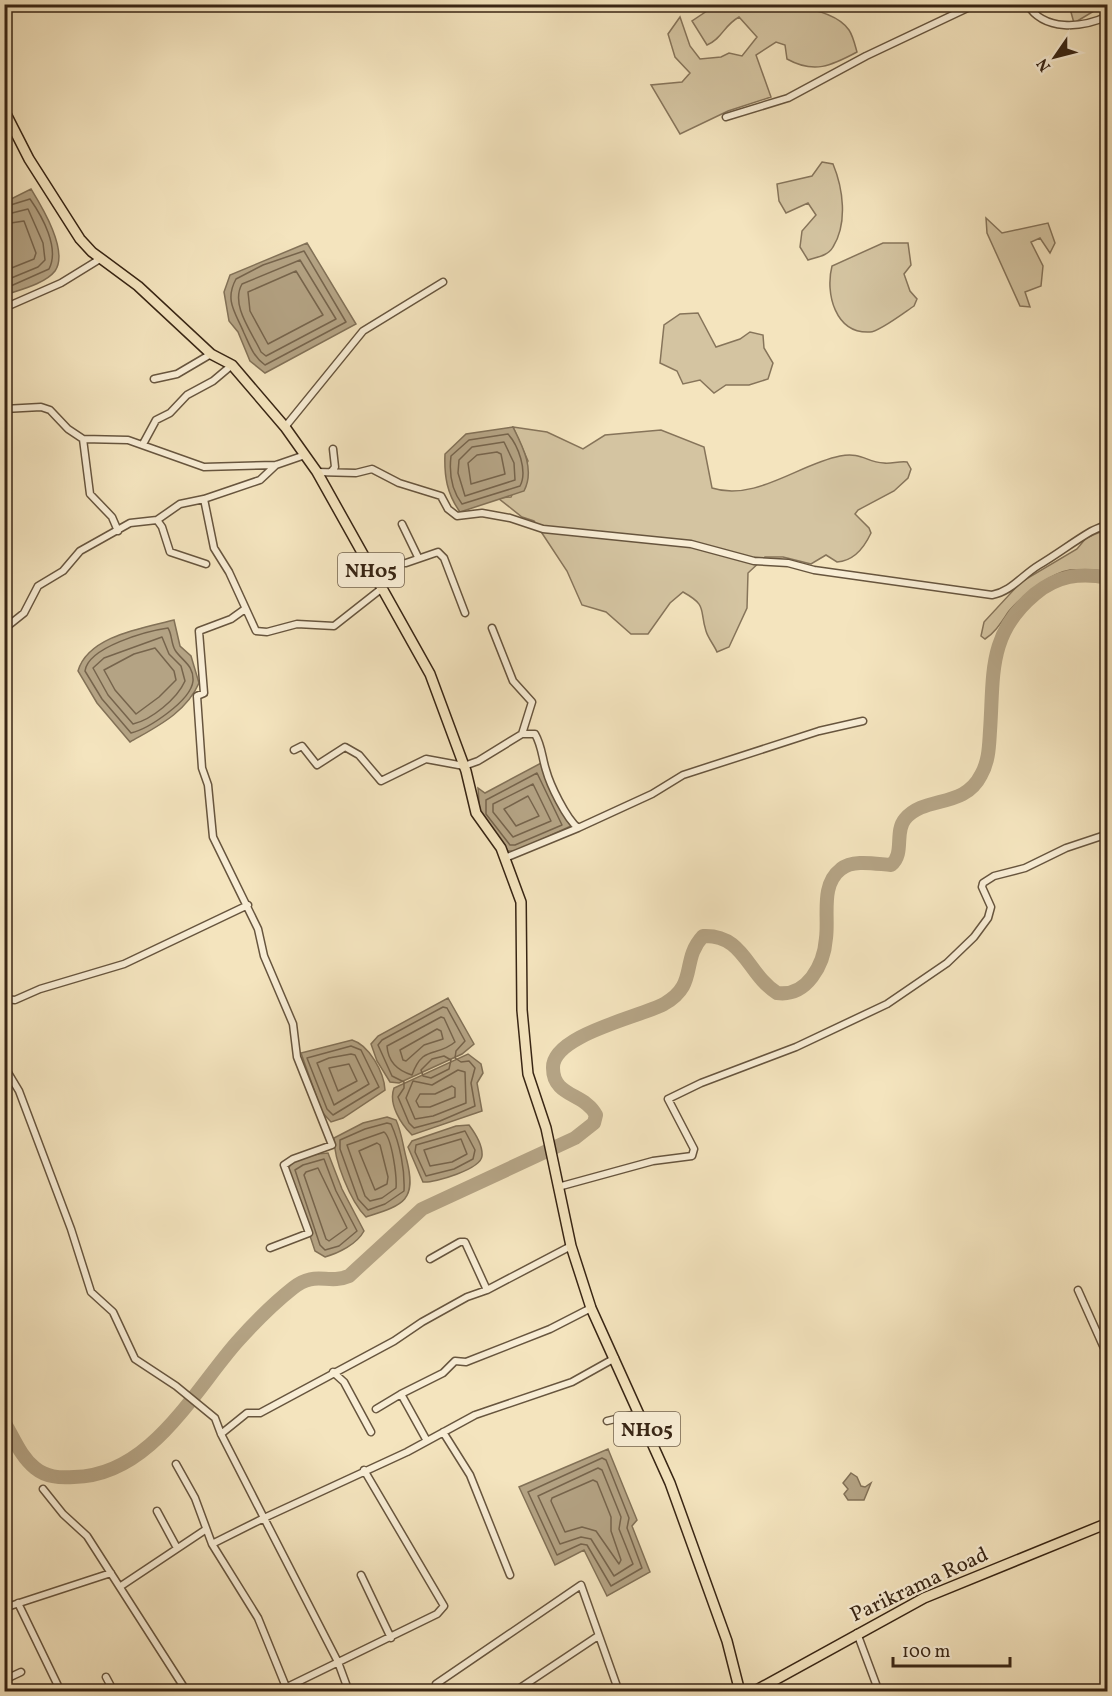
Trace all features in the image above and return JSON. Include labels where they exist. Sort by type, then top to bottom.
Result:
[{"type":"main road","name":"NH05","points":[[4,110],[41,177],[80,238],[100,259],[138,286],[211,354],[232,365],[285,427],[317,472],[430,674],[464,766],[476,813],[501,848],[521,902],[522,1010],[528,1074],[546,1128],[571,1246],[591,1308],[670,1483],[730,1652],[740,1692]]},
{"type":"main road","name":"Parikrama Road","points":[[753,1692],[856,1632],[924,1598],[1107,1523]]},
{"type":"street","points":[[726,117],[788,98],[866,56],[976,4]]},
{"type":"street","points":[[1027,4],[1034,15],[1052,23],[1077,26],[1107,16]]},
{"type":"street","points":[[4,308],[61,283],[100,259]]},
{"type":"street","points":[[285,427],[363,331],[443,282]]},
{"type":"street","points":[[154,380],[177,375],[211,354]]},
{"type":"street","points":[[143,444],[156,420],[170,413],[187,394],[213,381],[232,365]]},
{"type":"street","points":[[4,409],[41,407],[50,410],[68,429],[83,439],[107,438],[143,444],[184,462],[204,467],[276,465],[305,455]]},
{"type":"street","points":[[83,439],[90,494],[112,517],[118,531]]},
{"type":"street","points":[[331,473],[335,467],[333,449]]},
{"type":"street","points":[[4,629],[24,613],[44,582],[63,570],[80,550],[130,523],[157,520],[180,504],[204,499],[260,480],[276,465]]},
{"type":"street","points":[[317,472],[356,473],[372,469],[399,483],[441,496],[448,509],[457,516],[482,513],[510,518],[543,530],[691,544],[754,561],[788,563],[814,570],[992,595],[1006,592],[1017,580],[1039,565],[1054,558],[1089,532],[1107,524]]},
{"type":"street","points":[[204,499],[214,548],[229,572],[256,631],[267,632],[297,624],[334,626],[381,590]]},
{"type":"street","points":[[157,520],[162,527],[170,552],[206,564]]},
{"type":"street","points":[[402,524],[418,557]]},
{"type":"street","points":[[368,564],[406,563],[438,552],[444,558],[465,613]]},
{"type":"street","points":[[245,609],[231,619],[199,631],[204,693],[197,696],[197,704],[202,768],[209,793],[213,837],[258,928],[265,959],[293,1024],[301,1068],[332,1145],[293,1159],[284,1165],[309,1233],[270,1248]]},
{"type":"street","points":[[492,628],[513,681],[532,702],[522,734]]},
{"type":"street","points":[[505,858],[652,794],[683,774],[819,731],[863,721]]},
{"type":"street","points":[[294,750],[302,746],[317,765],[345,747],[358,755],[381,781],[426,759],[464,766],[478,761],[522,734],[535,734],[553,789],[571,822],[578,828]]},
{"type":"street","points":[[558,1187],[653,1161],[692,1155],[694,1149],[668,1099],[710,1079],[777,1055],[877,1010],[947,963],[974,937],[988,918],[991,907],[982,887],[988,879],[1025,868],[1066,848],[1107,834]]},
{"type":"street","points":[[4,999],[15,1000],[48,987],[124,964],[248,905]]},
{"type":"street","points":[[4,1066],[19,1090],[71,1229],[91,1292],[113,1312],[135,1359],[176,1386],[215,1418],[221,1434],[338,1662],[349,1692]]},
{"type":"street","points":[[430,1259],[460,1242],[465,1242],[487,1290]]},
{"type":"street","points":[[221,1434],[246,1413],[260,1413],[394,1341],[467,1297],[487,1290],[571,1246]]},
{"type":"street","points":[[1077,1290],[1107,1357]]},
{"type":"street","points":[[376,1409],[443,1373],[455,1360],[466,1362],[550,1329],[591,1308]]},
{"type":"street","points":[[212,1544],[427,1442],[475,1415],[572,1382],[615,1358]]},
{"type":"street","points":[[333,1372],[344,1382],[371,1432]]},
{"type":"street","points":[[401,1394],[427,1442]]},
{"type":"street","points":[[607,1421],[640,1413]]},
{"type":"street","points":[[443,1432],[470,1475],[510,1575]]},
{"type":"street","points":[[176,1464],[195,1498],[212,1544],[258,1618],[286,1687]]},
{"type":"street","points":[[277,1692],[391,1638],[437,1614],[444,1606],[364,1470]]},
{"type":"street","points":[[43,1489],[63,1514],[87,1536],[187,1692]]},
{"type":"street","points":[[157,1511],[177,1548]]},
{"type":"street","points":[[121,1586],[206,1530]]},
{"type":"street","points":[[4,1608],[111,1573]]},
{"type":"street","points":[[361,1575],[391,1638]]},
{"type":"street","points":[[439,1692],[436,1684],[581,1585],[619,1692]]},
{"type":"street","points":[[18,1603],[62,1692]]},
{"type":"street","points":[[856,1632],[879,1692]]},
{"type":"street","points":[[514,1692],[598,1636]]},
{"type":"street","points":[[4,1680],[21,1672]]},
{"type":"street","points":[[106,1677],[114,1692]]},
{"type":"shaded area","points":[[716,5],[788,6],[824,13],[839,20],[849,30],[857,52],[831,64],[814,67],[797,64],[787,59],[785,45],[776,42],[756,55],[771,97],[728,111],[680,134],[651,85],[682,82],[690,73],[675,57],[668,34],[680,17],[690,46],[700,59],[721,57],[729,53],[742,56],[757,37],[739,17],[707,45],[692,21]]},
{"type":"shaded area","points":[[1069,5],[1104,5],[1074,23]]},
{"type":"shaded area","points":[[822,162],[833,164],[836,173],[841,194],[841,227],[831,250],[822,256],[808,260],[800,247],[802,231],[816,215],[808,203],[786,213],[779,201],[777,184],[812,176]]},
{"type":"shaded area","points":[[986,218],[1002,233],[1048,223],[1055,243],[1050,253],[1040,238],[1031,242],[1043,266],[1041,286],[1025,292],[1030,307],[1020,306],[987,233]]},
{"type":"shaded area","points":[[883,243],[908,243],[911,265],[904,274],[910,291],[917,299],[914,306],[879,329],[870,332],[858,331],[848,326],[835,310],[830,288],[832,266]]},
{"type":"shaded area","points":[[698,313],[716,347],[740,339],[750,332],[763,335],[764,348],[773,363],[768,379],[749,385],[726,385],[714,393],[700,380],[683,384],[677,371],[660,363],[664,325],[680,314]]},
{"type":"shaded area","points":[[513,427],[547,432],[583,449],[605,435],[661,430],[704,447],[712,488],[728,491],[761,486],[824,460],[847,455],[884,463],[907,462],[911,469],[908,478],[894,491],[858,510],[855,514],[871,533],[862,549],[849,559],[837,562],[826,555],[811,564],[783,557],[765,557],[748,573],[747,608],[729,647],[717,652],[707,634],[701,608],[696,601],[683,592],[670,603],[648,634],[631,634],[606,612],[582,605],[567,571],[534,521],[522,517],[498,498],[511,497],[528,461]]},
{"type":"shaded area","points":[[1107,529],[1107,571],[1070,570],[1054,576],[1021,599],[989,636],[985,639],[981,636],[984,622],[1021,582],[1077,549],[1086,538]]},
{"type":"water","points":[[31,189],[52,229],[59,252],[58,262],[55,271],[45,280],[5,295],[5,202]]},
{"type":"water","points":[[307,243],[356,324],[265,373],[250,361],[238,332],[229,321],[224,292],[230,275]]},
{"type":"water","points":[[513,427],[524,451],[528,467],[524,491],[460,512],[447,484],[445,454],[466,434]]},
{"type":"water","points":[[174,620],[180,646],[191,656],[199,683],[193,694],[178,711],[160,725],[130,742],[97,703],[78,671],[84,659],[93,649],[118,635]]},
{"type":"water","points":[[543,762],[542,769],[571,826],[516,851],[508,851],[480,816],[478,788],[485,793]]},
{"type":"water","points":[[448,998],[474,1044],[462,1054],[399,1083],[390,1082],[377,1061],[371,1044],[378,1036]]},
{"type":"water","points":[[352,1040],[370,1053],[382,1075],[385,1090],[343,1118],[331,1122],[322,1112],[301,1053]]},
{"type":"water","points":[[468,1054],[481,1064],[483,1073],[477,1083],[482,1111],[412,1135],[400,1120],[394,1107],[394,1088]]},
{"type":"water","points":[[387,1117],[396,1120],[398,1125],[410,1175],[410,1185],[404,1200],[389,1209],[366,1217],[354,1201],[344,1180],[334,1138],[363,1123]]},
{"type":"water","points":[[469,1125],[481,1148],[480,1161],[457,1174],[423,1182],[408,1147],[412,1141],[456,1126]]},
{"type":"water","points":[[328,1153],[342,1189],[364,1231],[347,1247],[325,1257],[315,1251],[288,1169],[300,1159]]},
{"type":"water","points":[[608,1449],[637,1520],[632,1526],[650,1572],[607,1596],[584,1550],[555,1565],[519,1487]]},
{"type":"water","points":[[851,1473],[857,1477],[861,1486],[865,1487],[871,1483],[864,1500],[848,1500],[844,1494],[848,1489],[843,1483]]},
{"type":"waterway","points":[[4,1422],[25,1458],[39,1471],[48,1475],[74,1477],[101,1473],[125,1463],[168,1428],[237,1342],[293,1288],[308,1280],[349,1276],[422,1209],[575,1138],[594,1123],[596,1115],[591,1108],[564,1090],[554,1077],[553,1068],[556,1056],[581,1037],[664,1004],[675,996],[686,980],[692,954],[703,936],[728,941],[777,993],[788,993],[805,984],[818,968],[825,948],[828,892],[834,876],[841,869],[852,864],[891,865],[898,855],[900,830],[905,819],[923,807],[965,793],[974,786],[981,775],[988,753],[996,656],[1008,624],[1019,609],[1043,588],[1060,579],[1088,575],[1108,578]]}]
